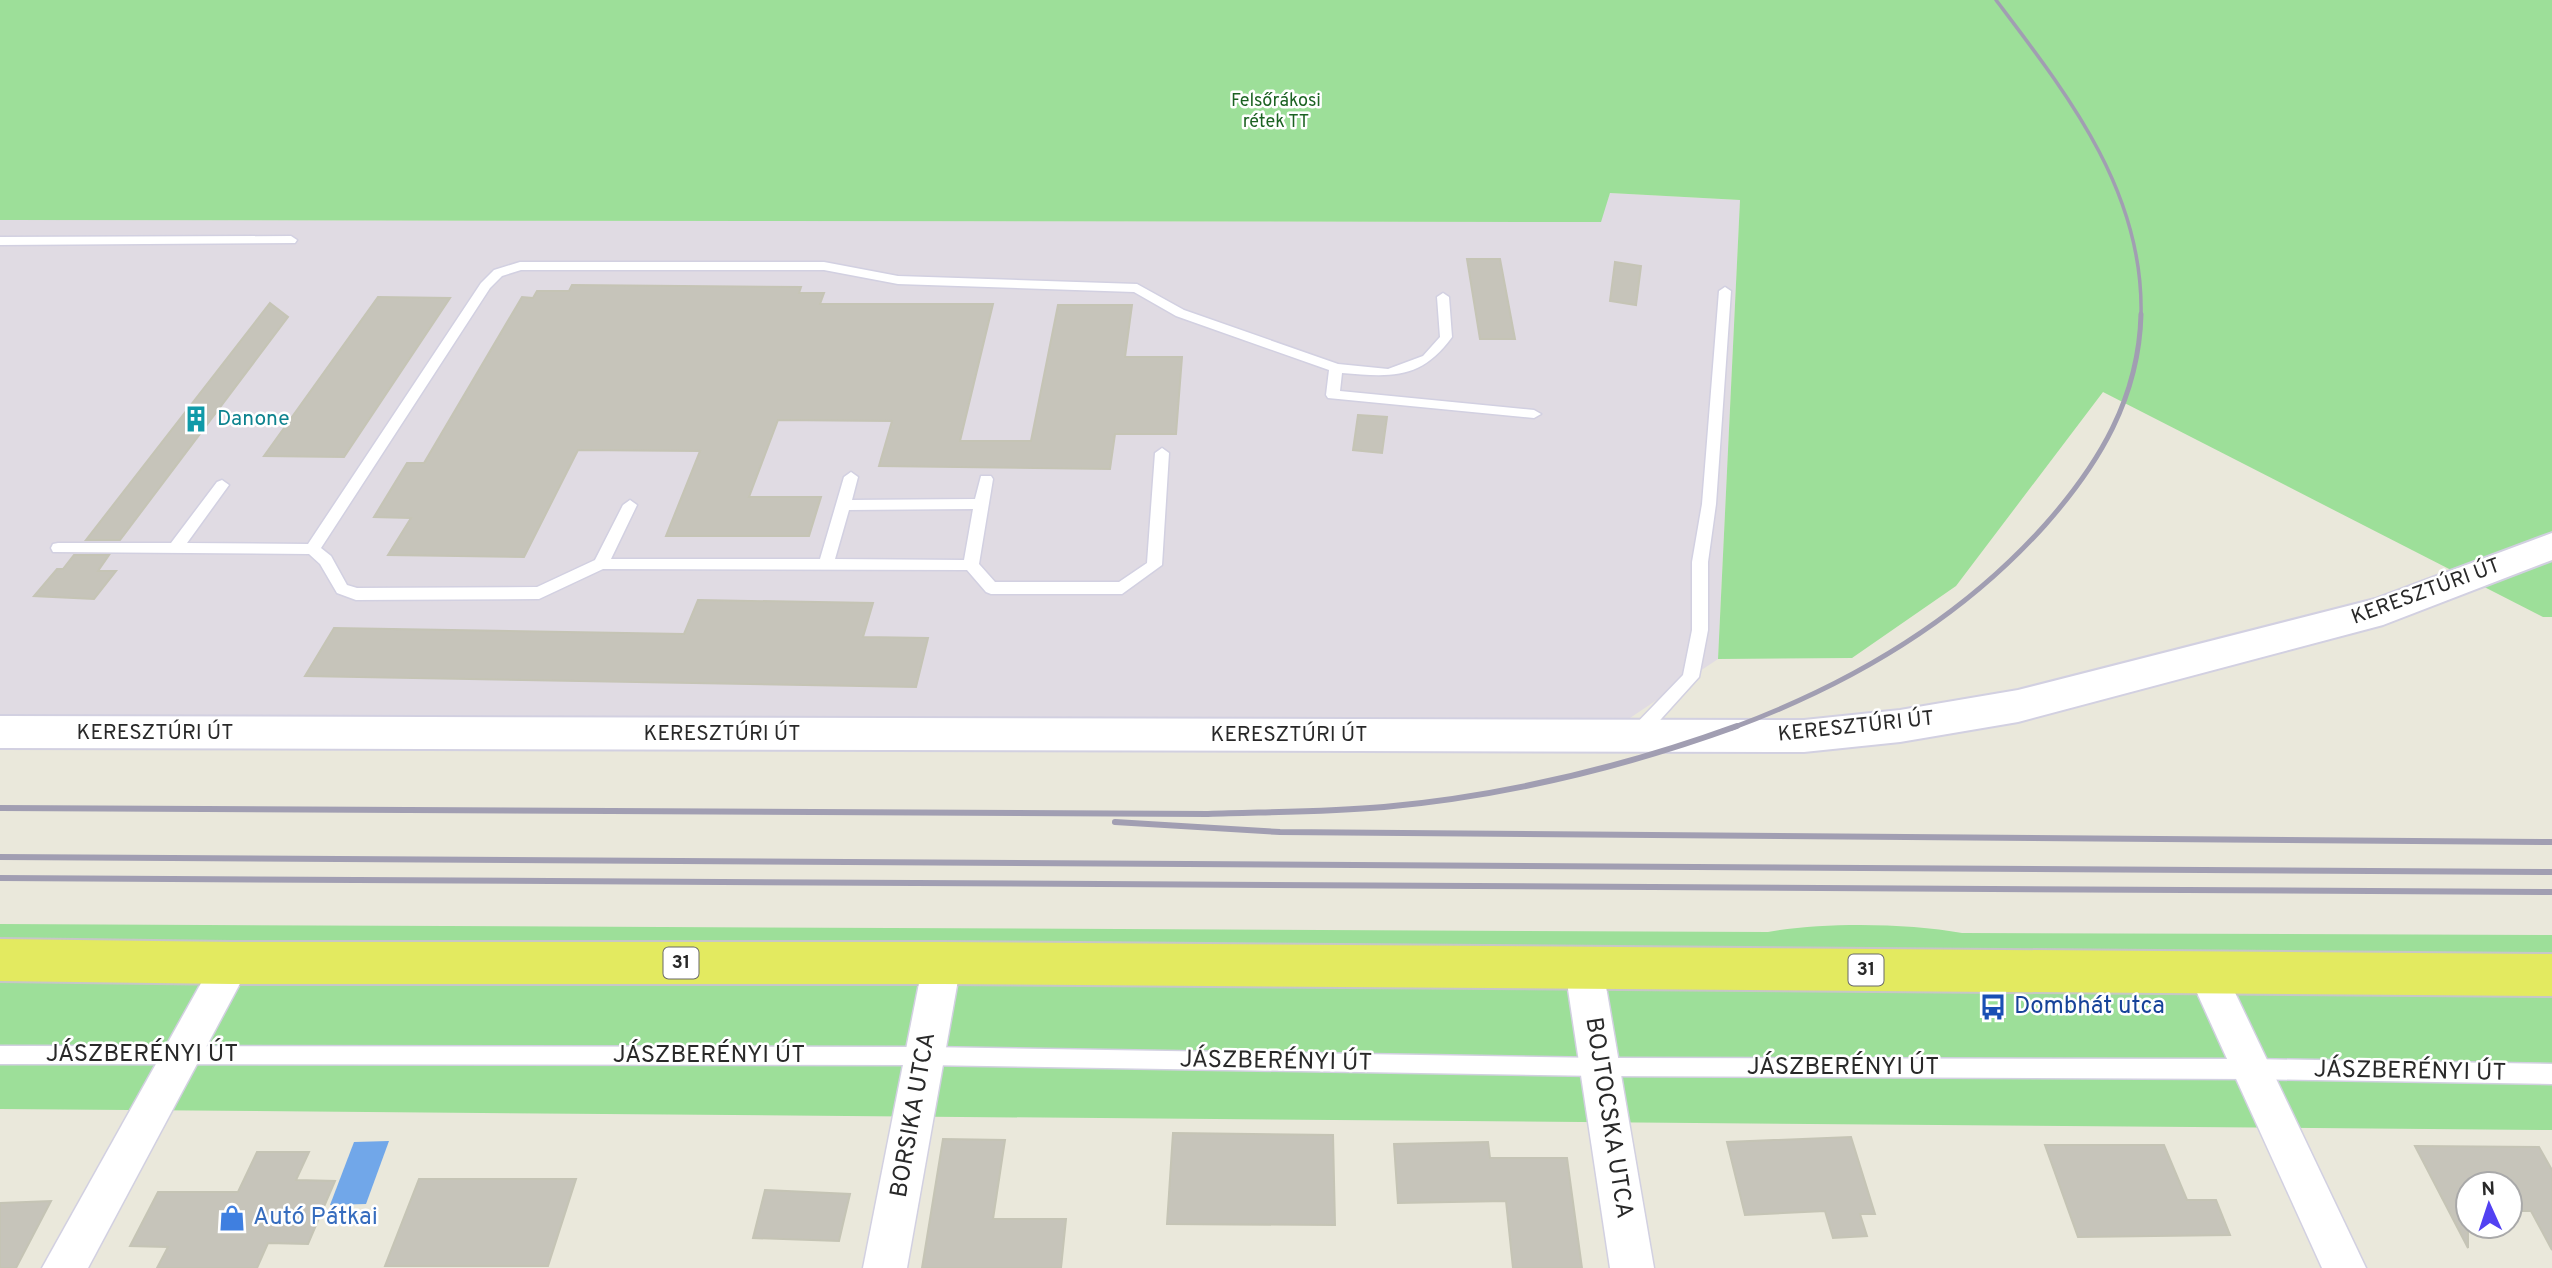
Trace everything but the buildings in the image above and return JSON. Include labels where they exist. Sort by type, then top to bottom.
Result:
[{"type":"main road","name":"KERESZTÚRI ÚT","points":[[0,732],[1804,736],[1900,726],[2018,706],[2383,611],[2552,546]]},
{"type":"main road","name":"31","points":[[0,960],[232,963],[942,962],[2552,975]]},
{"type":"street","name":"BORSIKA UTCA","points":[[885,1268],[942,962]]},
{"type":"street","points":[[64,1268],[232,963]]},
{"type":"street","name":"BOJTOCSKA UTCA","points":[[1584,969],[1632,1268]]},
{"type":"street","points":[[2207,973],[2344,1268]]},
{"type":"lane","points":[[0,241],[290,240]]},
{"type":"lane","points":[[312,549],[485,286],[498,273],[520,266],[824,266],[898,280],[1137,288],[1180,313],[1336,368],[1389,373],[1427,359],[1446,337],[1443,297]]},
{"type":"lane","points":[[1636,736],[1691,677],[1700,630],[1700,562],[1709,504],[1725,291]]},
{"type":"lane","points":[[1336,368],[1332,395],[1534,414]]},
{"type":"lane","points":[[58,548],[312,549],[326,560],[342,589],[356,594],[539,593],[601,564],[971,565],[991,588],[1122,588],[1154,565],[1162,453]]},
{"type":"lane","points":[[826,564],[851,477]]},
{"type":"lane","points":[[971,565],[986,479]]},
{"type":"lane","points":[[175,548],[222,485]]},
{"type":"lane","points":[[843,505],[981,504]]},
{"type":"lane","points":[[601,564],[630,505]]},
{"type":"lane","name":"JÁSZBERÉNYI ÚT","points":[[0,1055],[925,1056],[1600,1067],[2250,1069],[2552,1074]]},
{"type":"shaded area","points":[[1610,193],[1740,200],[1718,659],[1621,724],[0,715],[0,220],[1600,222]]},
{"type":"green space","name":"Felsőrákosi rétek TT","points":[[0,0],[2552,0],[2552,617],[2543,617],[2103,392],[1956,586],[1852,658],[1718,659],[1740,200],[1610,193],[1601,222],[0,220]]},
{"type":"green space","points":[[0,924],[1768,932],[1865,925],[1916,927],[1962,933],[2552,935],[2552,1130],[0,1109]]},
{"type":"water","points":[[389,1141],[366,1204],[330,1205],[354,1142]]},
{"type":"railway","points":[[1996,0],[2074,108],[2115,186],[2130,227],[2139,270],[2141,314]]},
{"type":"railway","points":[[1732,728],[1819,691],[1901,646],[1977,591],[2012,559],[2065,502],[2099,454],[2124,402],[2133,374],[2139,345],[2141,314]]},
{"type":"railway","points":[[0,808],[1208,814],[1340,810],[1429,802],[1563,778],[1651,754],[1737,726]]},
{"type":"railway","points":[[1115,822],[1280,832],[2552,842]]},
{"type":"railway","points":[[0,857],[2552,872]]},
{"type":"railway","points":[[0,878],[2552,892]]},
{"type":"place","name":"Danone","points":[[196,419]]},
{"type":"place","name":"Dombhát utca","points":[[1993,1007]]},
{"type":"place","name":"Autó Pátkai","points":[[232,1218]]}]
